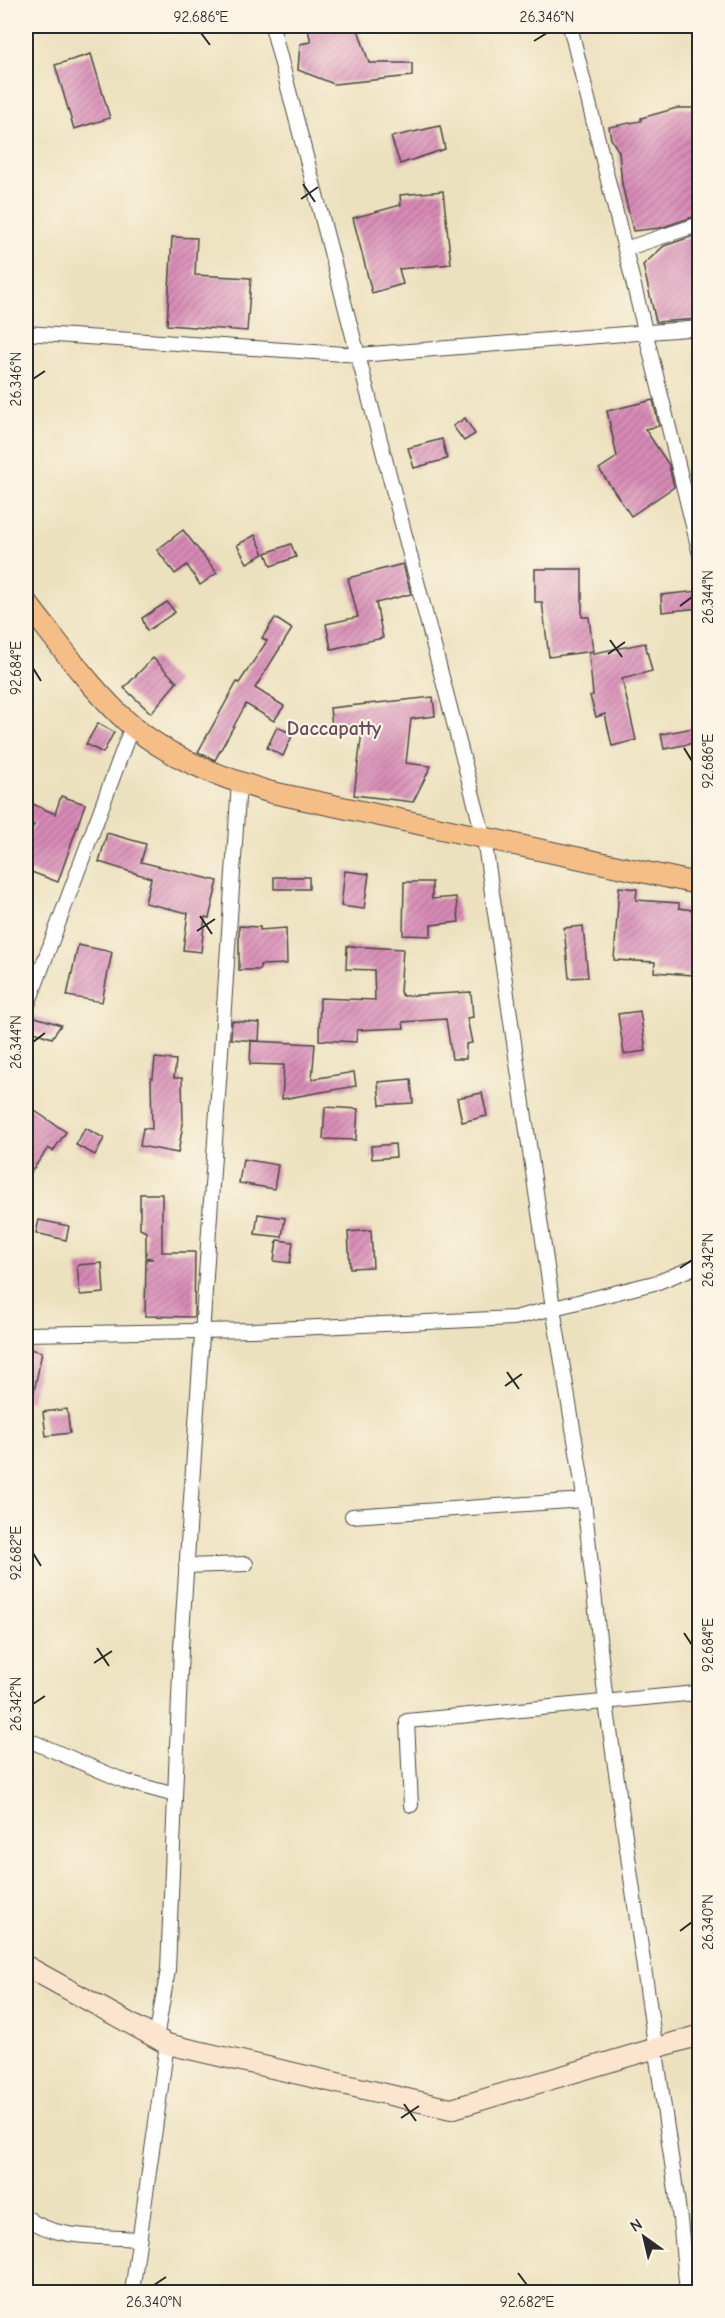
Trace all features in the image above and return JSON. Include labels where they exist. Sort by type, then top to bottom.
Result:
[{"type":"main road","points":[[26,602],[103,696],[132,726],[181,758],[239,783],[699,884]]},
{"type":"street","points":[[273,26],[484,838],[553,1308],[584,1500],[606,1703],[680,2219],[687,2292]]},
{"type":"street","points":[[570,26],[699,554]]},
{"type":"street","points":[[625,249],[699,224]]},
{"type":"street","points":[[26,333],[358,355],[699,328]]},
{"type":"street","points":[[26,1010],[132,726]]},
{"type":"street","points":[[132,2292],[168,1970],[186,1566],[239,783]]},
{"type":"street","points":[[26,1334],[202,1331],[514,1318],[658,1282],[699,1265]]},
{"type":"street","points":[[352,1516],[584,1500]]},
{"type":"street","points":[[186,1566],[246,1564]]},
{"type":"street","points":[[411,1805],[407,1721],[696,1693]]},
{"type":"street","points":[[26,1739],[127,1782],[175,1795]]},
{"type":"street","points":[[26,1966],[161,2041],[452,2109],[699,2035]]},
{"type":"street","points":[[28,2225],[62,2234],[138,2240]]},
{"type":"building","points":[[307,26],[357,26],[369,63],[412,63],[412,76],[334,84],[298,70],[300,44],[311,42]]},
{"type":"building","points":[[91,54],[110,118],[74,129],[55,65]]},
{"type":"building","points":[[677,108],[694,108],[699,150],[699,215],[660,228],[633,231],[622,184],[619,152],[611,139],[609,127],[641,121],[641,118]]},
{"type":"building","points":[[440,126],[445,149],[400,164],[391,137]]},
{"type":"building","points":[[443,191],[451,264],[399,269],[403,284],[372,293],[353,218],[401,205],[400,195]]},
{"type":"building","points":[[699,234],[699,319],[656,322],[643,265],[664,246]]},
{"type":"building","points":[[172,237],[197,238],[195,275],[251,278],[247,331],[167,325]]},
{"type":"building","points":[[653,400],[659,426],[645,429],[669,465],[674,487],[631,516],[599,469],[617,457],[607,411]]},
{"type":"building","points":[[465,418],[475,434],[464,441],[453,426]]},
{"type":"building","points":[[442,439],[447,459],[414,468],[408,448]]},
{"type":"building","points":[[183,530],[217,573],[200,585],[187,565],[175,574],[157,550]]},
{"type":"building","points":[[255,535],[264,554],[247,563],[237,545]]},
{"type":"building","points":[[291,544],[296,557],[271,566],[266,553]]},
{"type":"building","points":[[403,564],[411,594],[376,603],[383,638],[331,649],[326,624],[358,617],[348,578]]},
{"type":"building","points":[[535,569],[582,569],[582,617],[589,617],[593,651],[549,657],[542,602],[535,602]]},
{"type":"building","points":[[699,591],[699,608],[662,612],[661,595]]},
{"type":"building","points":[[167,602],[175,612],[147,631],[142,618]]},
{"type":"building","points":[[275,618],[292,629],[255,688],[284,706],[274,721],[246,704],[215,760],[198,752],[237,682],[239,683],[267,641],[262,638]]},
{"type":"building","points":[[645,643],[652,671],[622,679],[636,740],[612,746],[605,714],[596,717],[590,696],[593,695],[589,654]]},
{"type":"building","points":[[153,658],[177,682],[151,713],[124,688]]},
{"type":"building","points":[[433,697],[435,716],[411,719],[406,763],[431,766],[413,802],[354,795],[363,724],[332,727],[330,708]]},
{"type":"building","points":[[98,723],[114,732],[103,753],[86,744]]},
{"type":"building","points":[[277,727],[293,734],[283,756],[267,748]]},
{"type":"building","points":[[699,727],[699,742],[664,749],[661,734]]},
{"type":"building","points":[[61,796],[85,804],[58,882],[26,870],[26,838],[34,825],[26,821],[26,801],[55,814]]},
{"type":"building","points":[[107,833],[146,844],[141,862],[218,881],[209,918],[205,917],[201,952],[183,950],[188,913],[145,903],[151,878],[99,862]]},
{"type":"building","points":[[345,871],[369,874],[364,909],[341,906]]},
{"type":"building","points":[[274,877],[309,877],[309,889],[274,889]]},
{"type":"building","points":[[404,882],[432,882],[432,899],[456,897],[459,922],[431,925],[431,936],[403,935]]},
{"type":"building","points":[[619,887],[637,889],[636,900],[679,903],[679,908],[699,911],[692,975],[654,972],[655,962],[614,960]]},
{"type":"building","points":[[239,926],[260,927],[260,930],[286,928],[287,964],[260,965],[260,970],[239,970]]},
{"type":"building","points":[[583,926],[588,977],[569,978],[564,928]]},
{"type":"building","points":[[78,945],[112,952],[102,1002],[67,996]]},
{"type":"building","points":[[347,946],[403,949],[400,992],[403,996],[471,992],[473,1017],[467,1018],[472,1043],[466,1044],[466,1059],[452,1059],[446,1019],[403,1022],[404,1028],[357,1030],[356,1042],[319,1040],[320,998],[375,1000],[374,970],[346,969]]},
{"type":"building","points":[[640,1011],[646,1051],[624,1054],[618,1014]]},
{"type":"building","points":[[32,1016],[61,1025],[52,1038],[28,1030]]},
{"type":"building","points":[[232,1021],[260,1023],[259,1041],[231,1039]]},
{"type":"building","points":[[251,1041],[315,1044],[312,1079],[354,1072],[356,1086],[282,1099],[284,1065],[250,1064]]},
{"type":"building","points":[[155,1058],[176,1060],[174,1078],[182,1078],[183,1124],[178,1153],[140,1146],[143,1128],[152,1129],[151,1078],[153,1078]]},
{"type":"building","points":[[411,1079],[413,1103],[380,1105],[378,1082]]},
{"type":"building","points":[[482,1093],[487,1116],[462,1122],[457,1098]]},
{"type":"building","points":[[26,1105],[66,1132],[53,1151],[48,1148],[26,1179]]},
{"type":"building","points":[[325,1107],[358,1109],[356,1140],[323,1139]]},
{"type":"building","points":[[85,1128],[104,1138],[95,1155],[76,1145]]},
{"type":"building","points":[[395,1144],[396,1157],[372,1159],[371,1146]]},
{"type":"building","points":[[243,1159],[278,1165],[274,1189],[239,1183]]},
{"type":"building","points":[[140,1194],[162,1194],[162,1252],[195,1252],[194,1317],[145,1316],[146,1259],[153,1259],[146,1257],[146,1232],[140,1229]]},
{"type":"building","points":[[258,1214],[285,1218],[282,1237],[255,1234]]},
{"type":"building","points":[[39,1220],[69,1226],[66,1240],[36,1233]]},
{"type":"building","points":[[371,1230],[373,1267],[350,1268],[348,1232]]},
{"type":"building","points":[[277,1240],[293,1242],[290,1263],[274,1261]]},
{"type":"building","points":[[102,1263],[104,1293],[80,1295],[77,1265]]},
{"type":"building","points":[[26,1348],[42,1352],[32,1402],[26,1401]]},
{"type":"building","points":[[67,1409],[70,1433],[46,1436],[43,1412]]},
{"type":"district","name":"Daccapatty","points":[[334,728]]}]
